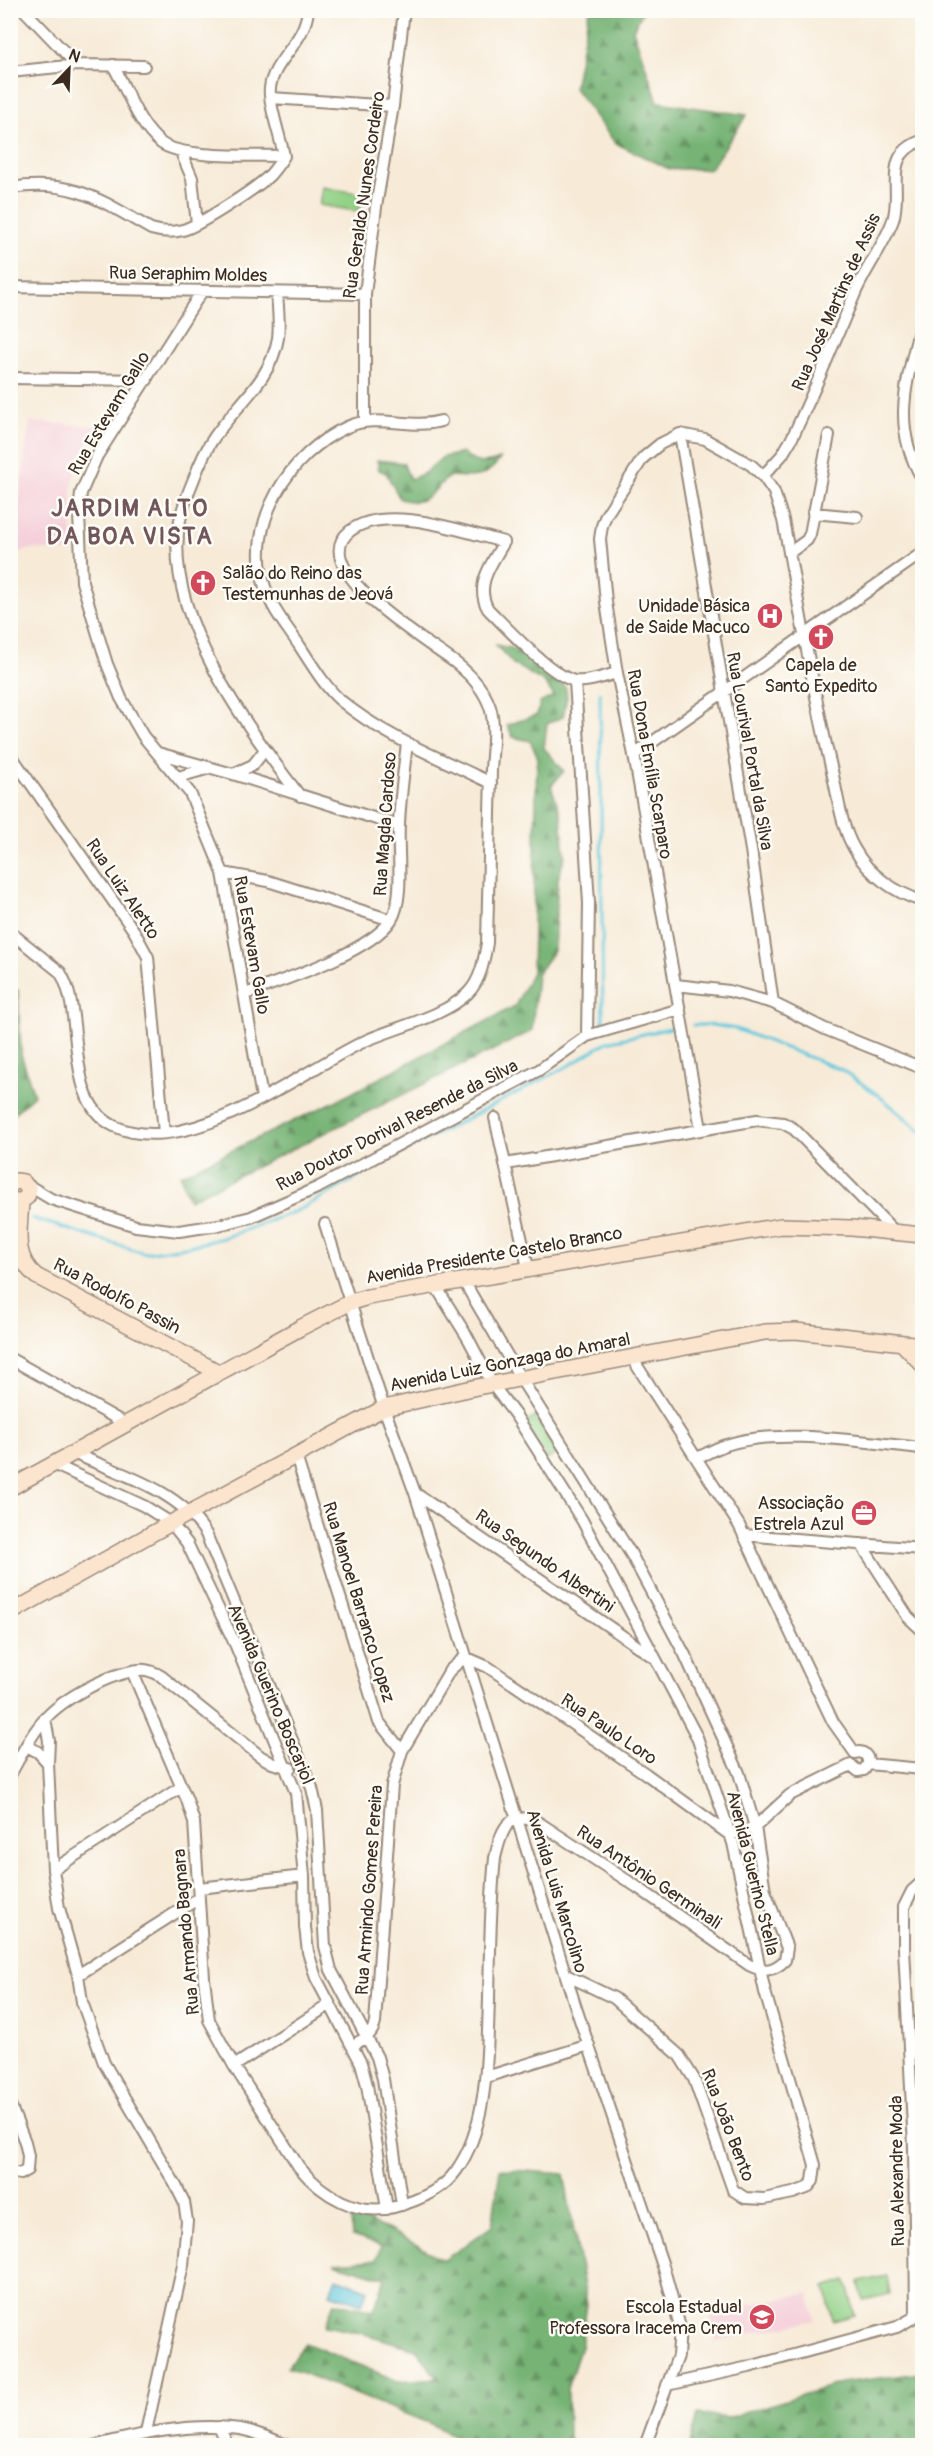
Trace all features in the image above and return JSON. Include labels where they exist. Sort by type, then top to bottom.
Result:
[{"type":"street","points":[[24,10],[77,64]]},
{"type":"street","points":[[10,188],[36,184],[72,189],[92,195],[151,229],[161,232],[183,230],[197,224],[269,176],[284,156],[269,92],[271,82],[302,34],[308,10]]},
{"type":"street","name":"Rua Geraldo Nunes Cordeiro","points":[[365,420],[365,294],[375,207],[393,106],[404,10]]},
{"type":"street","points":[[10,72],[77,64],[144,66]]},
{"type":"street","points":[[113,65],[151,133],[162,143],[181,152],[284,156]]},
{"type":"street","points":[[271,98],[393,106]]},
{"type":"street","name":"Rua José Martins de Assis","points":[[763,476],[782,455],[791,440],[858,287],[893,220],[896,207],[898,160],[902,151],[921,141]]},
{"type":"street","points":[[181,152],[192,178],[197,224]]},
{"type":"street","name":"Rua Seraphim Moldes","points":[[10,287],[365,294]]},
{"type":"street","name":"Rua Estevam Gallo","points":[[202,291],[97,456],[85,479],[81,493],[79,535],[82,582],[107,664],[132,720],[190,793],[223,873],[261,1098]]},
{"type":"street","points":[[277,293],[278,336],[268,369],[257,387],[214,436],[202,457],[185,500],[178,537],[182,580],[193,622],[208,662],[264,751],[300,796]]},
{"type":"street","points":[[922,318],[904,396],[903,411],[908,445],[922,478]]},
{"type":"street","points":[[10,378],[147,380]]},
{"type":"street","points":[[441,422],[365,420],[331,435],[318,444],[288,475],[273,500],[264,525],[260,553],[261,571],[265,588],[275,609],[335,695],[407,743],[491,783]]},
{"type":"street","points":[[680,434],[705,439],[751,465],[763,476],[778,501],[828,754],[847,832],[855,851],[876,875],[900,892],[922,901]]},
{"type":"street","name":"Rua Dona Emília Scarparo","points":[[680,434],[660,444],[643,458],[606,515],[600,539],[606,602],[617,673],[634,755],[701,1129]]},
{"type":"street","name":"Rua Lourival Portal da Silva","points":[[680,434],[766,947],[773,1003]]},
{"type":"street","points":[[789,553],[807,540],[829,435]]},
{"type":"street","points":[[813,513],[857,518]]},
{"type":"street","points":[[10,932],[60,972],[65,980],[81,1077],[86,1093],[103,1117],[114,1125],[140,1132],[164,1133],[215,1120],[261,1098],[366,1041],[442,1010],[469,992],[480,972],[486,943],[491,783],[492,720],[485,696],[471,676],[403,628],[357,585],[340,556],[340,545],[349,531],[369,522],[386,519],[445,527],[504,542],[485,578],[482,588],[484,602],[513,634],[560,673],[575,681],[617,673]]},
{"type":"street","points":[[634,755],[922,553]]},
{"type":"street","points":[[575,681],[589,903],[587,1036]]},
{"type":"street","name":"Rua Magda Cardoso","points":[[245,994],[356,948],[382,930],[391,920],[395,911],[398,888],[399,826],[407,743]]},
{"type":"street","points":[[233,774],[253,765],[264,751]]},
{"type":"street","points":[[157,753],[233,774],[399,826]]},
{"type":"street","name":"Rua Luiz Aletto","points":[[10,754],[134,931],[148,957],[164,1133]]},
{"type":"street","points":[[178,777],[210,768]]},
{"type":"street","points":[[223,873],[268,881],[391,920]]},
{"type":"street","points":[[676,985],[729,991],[773,1003],[825,1029],[922,1068]]},
{"type":"street","name":"Rua Doutor Dorival Resende da Silva","points":[[17,1180],[51,1199],[136,1226],[179,1231],[251,1217],[319,1187],[539,1070],[587,1036],[680,1009]]},
{"type":"street","points":[[495,1118],[528,1268]]},
{"type":"street","points":[[506,1164],[757,1120],[783,1123],[794,1130],[841,1175],[894,1231]]},
{"type":"street","points":[[10,1219],[17,1200],[29,1194],[17,1180]]},
{"type":"street","name":"Rua Doutor Dorival Resende da Silva","points":[[17,1200],[51,1199]]},
{"type":"street","name":"Rua Rodolfo Passin","points":[[17,1200],[20,1254],[26,1268],[36,1276],[218,1372]]},
{"type":"street","name":"Avenida Luis Marcolino","points":[[325,1224],[384,1408],[415,1493],[566,1975],[664,2269],[680,2327],[678,2356],[645,2445]]},
{"type":"street","name":"Avenida Presidente Castelo Branco","points":[[10,1488],[218,1372],[351,1302],[368,1297],[780,1226],[823,1226],[922,1234]]},
{"type":"street","name":"Avenida Guerino Stella","points":[[435,1285],[468,1338],[492,1384],[516,1416],[582,1520],[697,1737],[730,1835],[760,1971],[775,1968],[788,1954],[765,1891],[755,1827],[739,1773],[686,1655],[631,1554],[521,1379],[463,1280]]},
{"type":"street","name":"Avenida Luiz Gonzaga do Amaral","points":[[10,1613],[171,1522],[384,1408],[492,1384],[765,1332],[796,1331],[922,1345]]},
{"type":"street","points":[[903,1344],[922,1364]]},
{"type":"street","points":[[632,1358],[744,1535],[833,1722],[855,1753],[865,1754],[868,1764]]},
{"type":"street","points":[[11,1359],[126,1424]]},
{"type":"street","points":[[697,1458],[726,1445],[748,1440],[794,1437],[922,1448]]},
{"type":"street","name":"Avenida Guerino Boscariol","points":[[73,1453],[168,1496],[191,1512],[206,1534],[304,1767],[317,1810],[325,1946],[331,1970],[368,2036]]},
{"type":"street","name":"Rua Manoel Barranco Lopez","points":[[296,1456],[379,1722],[402,1751]]},
{"type":"street","name":"Avenida Guerino Boscariol","points":[[53,1464],[144,1506],[171,1522],[187,1543],[236,1646],[296,1792],[308,1952],[316,1978],[352,2046]]},
{"type":"street","name":"Rua Segundo Albertini","points":[[415,1493],[656,1659]]},
{"type":"street","points":[[744,1535],[922,1549]]},
{"type":"street","points":[[861,1544],[908,1617],[922,1630]]},
{"type":"street","name":"Rua Armindo Gomes Pereira","points":[[368,2036],[373,2030],[377,2009],[392,1785],[402,1751],[450,1670],[465,1657]]},
{"type":"street","name":"Rua Paulo Loro","points":[[465,1657],[488,1667],[646,1774],[730,1835]]},
{"type":"street","points":[[10,1775],[45,1718],[67,1700],[132,1671],[151,1671],[161,1676],[260,1756],[286,1768],[304,1767]]},
{"type":"street","name":"Rua Armando Bagnara","points":[[132,1671],[194,1822],[209,2020],[218,2040],[270,2124],[309,2179],[358,2209],[387,2209],[430,2194],[456,2171],[471,2142],[486,2077],[495,1858],[500,1837],[507,1825],[517,1817]]},
{"type":"street","points":[[45,1718],[49,1742],[53,1870],[65,1931],[78,1975],[82,2002],[104,2063],[176,2184],[184,2202],[187,2221],[180,2276],[146,2432]]},
{"type":"street","points":[[27,1746],[38,1752],[48,1762]]},
{"type":"street","points":[[855,1753],[850,1758],[851,1765],[858,1771],[864,1770],[868,1764]]},
{"type":"street","points":[[868,1764],[922,1769]]},
{"type":"street","points":[[730,1835],[755,1827],[790,1795],[851,1765]]},
{"type":"street","points":[[53,1870],[181,1787]]},
{"type":"street","name":"Rua Antônio Germinali","points":[[517,1817],[538,1822],[760,1971]]},
{"type":"street","points":[[78,1975],[199,1893],[304,1876]]},
{"type":"street","name":"Rua Alexandre Moda","points":[[668,2385],[749,2367],[897,2327],[913,2318],[916,2313],[920,2298],[904,1907],[912,1891],[922,1882]]},
{"type":"street","name":"Rua João Bento","points":[[566,1975],[614,1998],[679,2055],[694,2079],[733,2190],[745,2198],[764,2199],[807,2188],[813,2181],[815,2165],[760,1971]]},
{"type":"street","points":[[234,2066],[329,2005]]},
{"type":"street","points":[[387,2209],[367,2085],[352,2046],[368,2036],[383,2079],[402,2205]]},
{"type":"street","points":[[486,2077],[589,2045]]},
{"type":"street","points":[[10,2105],[28,2156],[27,2170],[15,2173]]},
{"type":"street","points":[[219,2427],[228,2445]]},
{"type":"street","points":[[93,2445],[146,2432],[219,2427],[243,2430],[289,2445]]},
{"type":"shaded area","points":[[30,422],[97,426],[78,464],[72,486],[72,552],[31,549],[11,556]]},
{"type":"shaded area","name":"Escola Estadual Professora Iracema Crem","points":[[809,2293],[815,2320],[716,2341],[709,2313]]},
{"type":"green space","points":[[589,11],[643,11],[633,30],[658,102],[747,115],[710,169],[669,169],[615,143],[574,88]]},
{"type":"green space","points":[[322,187],[363,194],[360,212],[319,205]]},
{"type":"green space","points":[[463,453],[480,463],[500,459],[489,471],[478,476],[450,476],[423,500],[417,501],[400,499],[386,473],[379,470],[377,460],[403,463],[410,479],[423,474],[443,457]]},
{"type":"green space","points":[[496,645],[521,650],[566,688],[567,697],[563,717],[547,724],[544,748],[564,771],[551,786],[561,815],[565,855],[558,879],[554,950],[537,974],[532,1031],[189,1200],[180,1175],[348,1095],[515,1006],[532,972],[537,755],[530,741],[513,737],[507,725],[537,715],[540,703],[554,696],[544,682],[513,664]]},
{"type":"green space","points":[[11,988],[18,990],[21,1054],[34,1095],[11,1116]]},
{"type":"green space","points":[[537,1416],[559,1452],[547,1460],[525,1423]]},
{"type":"green space","points":[[500,2169],[564,2174],[587,2304],[581,2346],[567,2389],[568,2439],[576,2445],[470,2445],[431,2424],[287,2367],[305,2343],[398,2381],[438,2378],[416,2349],[365,2334],[325,2326],[334,2302],[374,2311],[385,2278],[334,2263],[376,2260],[381,2246],[352,2236],[351,2215],[391,2231],[444,2260],[492,2226]]},
{"type":"green space","points":[[887,2276],[890,2294],[863,2300],[859,2282]]},
{"type":"green space","points":[[846,2280],[855,2315],[833,2321],[825,2287]]},
{"type":"green space","points":[[921,2373],[922,2445],[690,2445],[697,2414],[728,2418],[840,2383]]},
{"type":"water","points":[[336,2278],[368,2290],[362,2304],[330,2293]]},
{"type":"waterway","points":[[600,693],[603,1025]]},
{"type":"waterway","points":[[693,1025],[713,1025],[736,1029],[842,1070],[878,1095],[922,1132]]},
{"type":"waterway","points":[[32,1218],[144,1253],[223,1238],[299,1210],[401,1153],[570,1065],[607,1042],[671,1028]]},
{"type":"place","name":"Salão do Reino das Testemunhas de Jeová","points":[[203,583]]},
{"type":"place","name":"Unidade Básica de Saide Macuco","points":[[770,616]]},
{"type":"place","name":"Capela de Santo Expedito","points":[[821,637]]},
{"type":"place","name":"Associação Estrela Azul","points":[[864,1513]]},
{"type":"place","name":"Escola Estadual Professora Iracema Crem","points":[[762,2317]]},
{"type":"district","name":"JARDIM ALTO DA BOA VISTA","points":[[130,522]]}]
